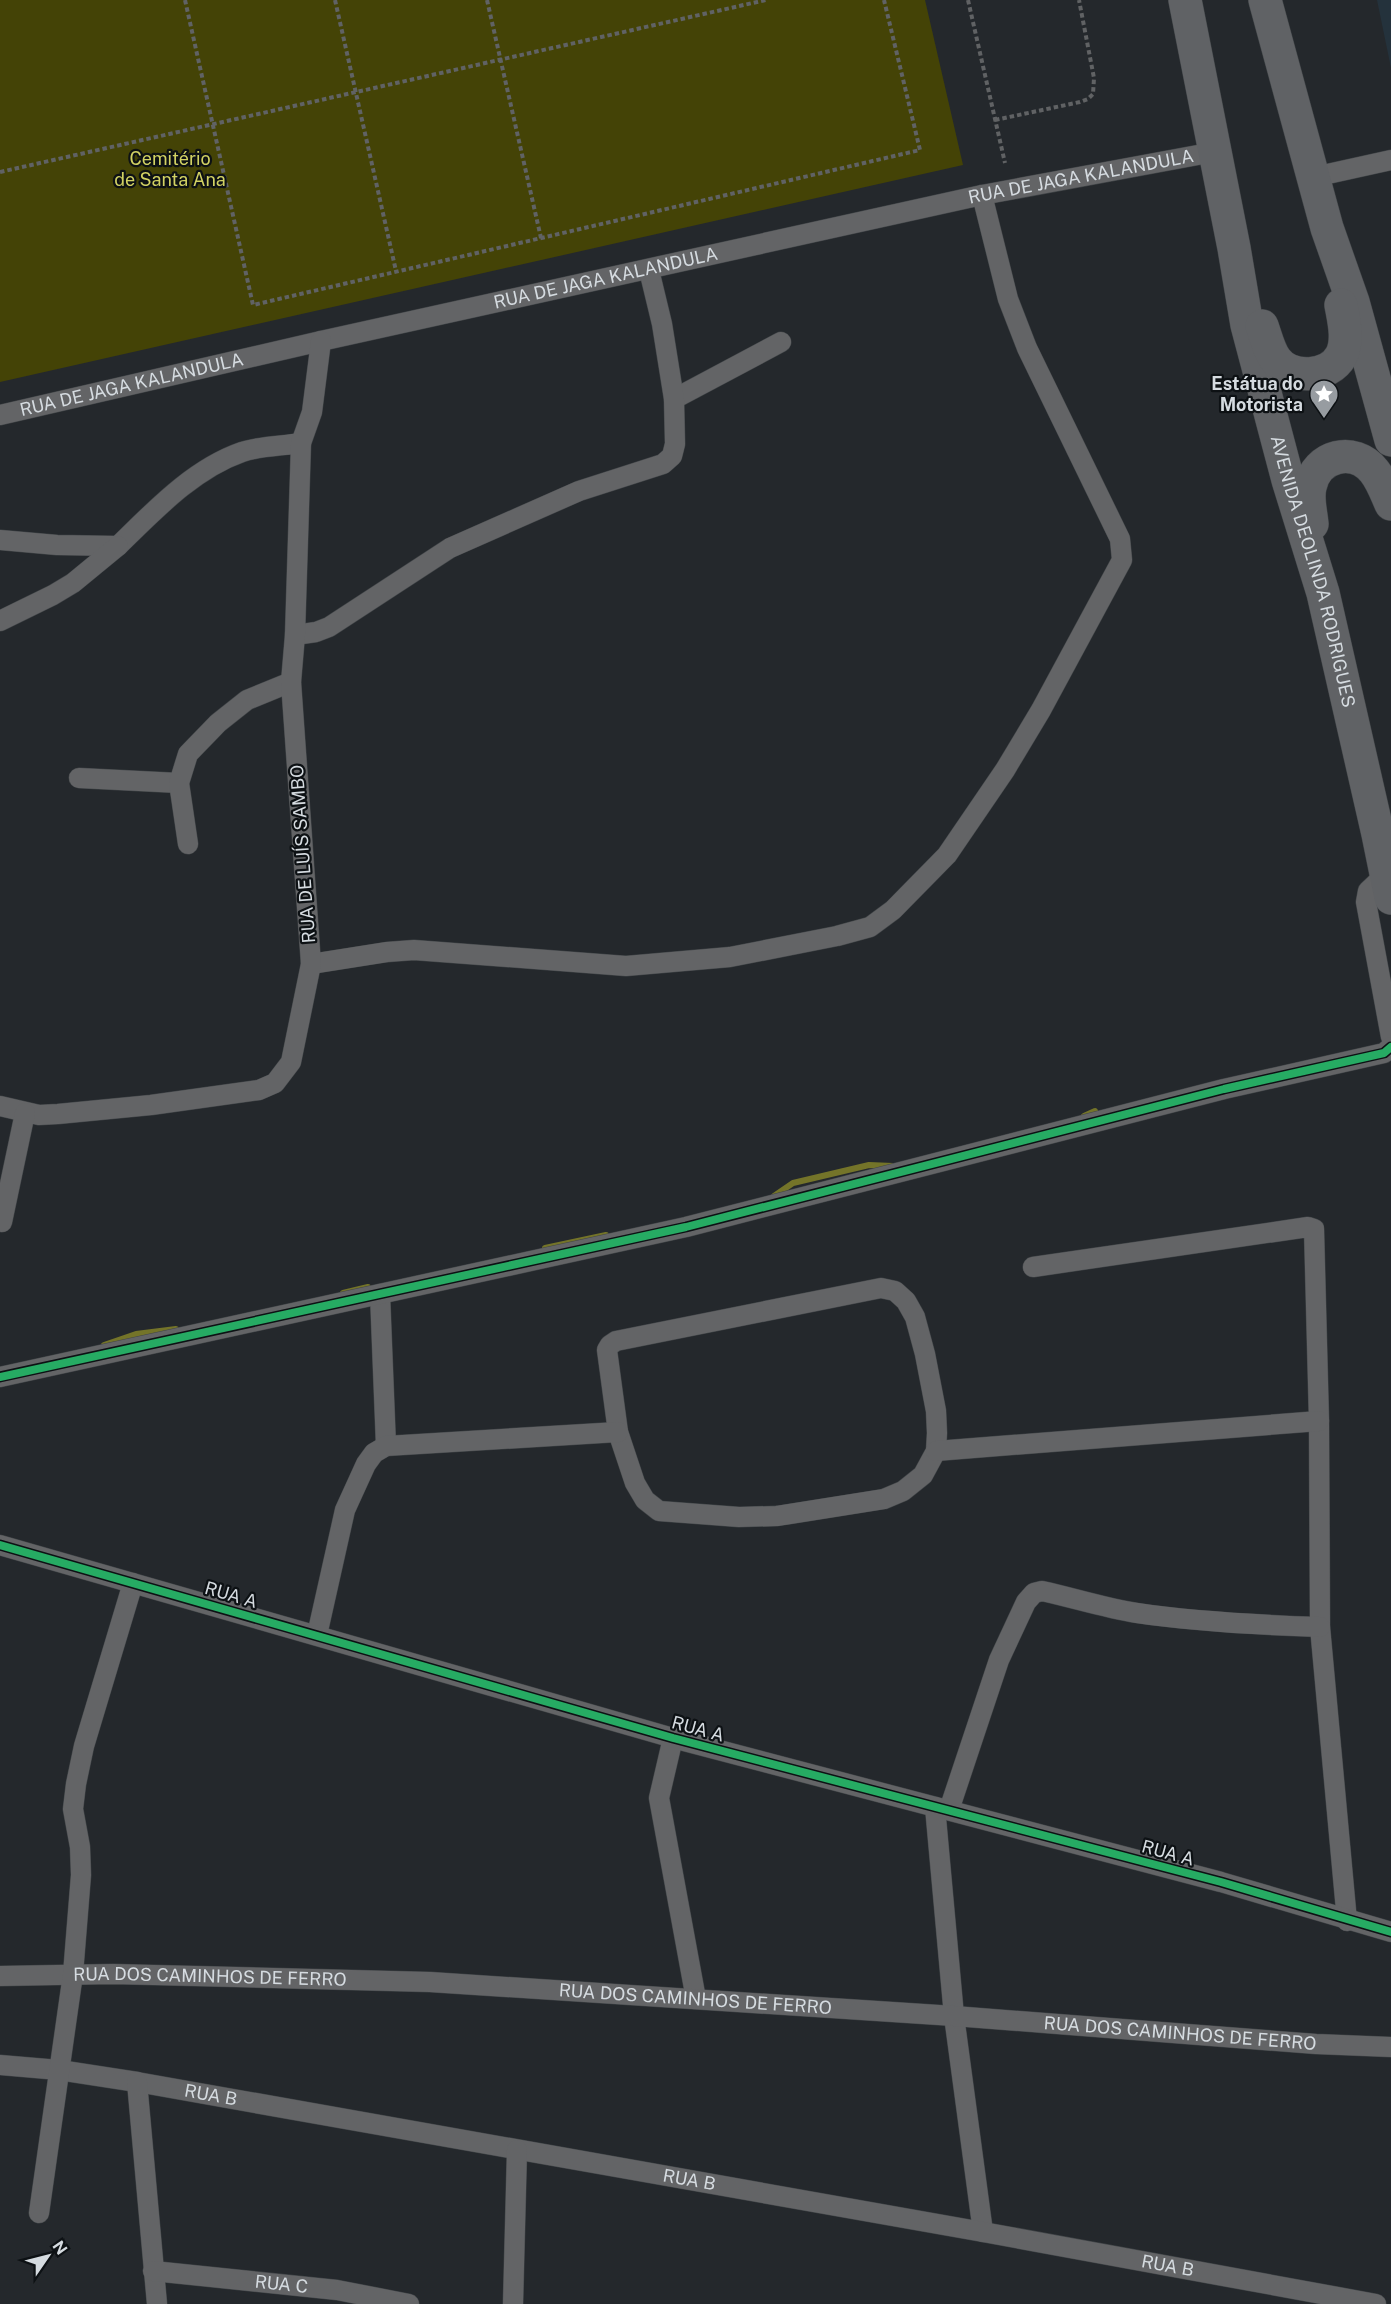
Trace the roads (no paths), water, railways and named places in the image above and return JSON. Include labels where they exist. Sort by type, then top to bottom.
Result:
[{"type":"highway","name":"AVENIDA DEOLINDA RODRIGUES","points":[[1185,0],[1250,336],[1288,480],[1323,593],[1389,886]]},
{"type":"highway","points":[[1234,248],[1276,361],[1288,371],[1302,374],[1317,373],[1332,366],[1341,356],[1345,340],[1345,325],[1327,228],[1265,0]]},
{"type":"highway","points":[[1327,228],[1353,302],[1391,440]]},
{"type":"highway","points":[[1323,593],[1309,503],[1310,487],[1323,463],[1336,457],[1350,456],[1373,469],[1382,482],[1391,504]]},
{"type":"street","name":"RUA DE JAGA KALANDULA","points":[[0,414],[982,195],[1214,152]]},
{"type":"street","points":[[1314,177],[1391,160]]},
{"type":"street","points":[[311,964],[414,950],[626,966],[730,957],[837,936],[870,927],[893,910],[947,855],[1005,770],[1035,720],[1122,560],[1120,539],[1027,348],[1008,300],[982,195]]},
{"type":"street","points":[[295,635],[316,632],[329,627],[450,548],[579,491],[663,464],[672,456],[675,444],[674,399],[662,324],[649,270]]},
{"type":"street","name":"RUA DE LUÍS SAMBO","points":[[0,1106],[39,1115],[58,1114],[151,1105],[259,1090],[275,1083],[291,1062],[311,964],[291,682],[295,635],[301,443],[312,412],[321,341]]},
{"type":"street","points":[[674,399],[781,342]]},
{"type":"street","points":[[0,621],[53,596],[74,583],[118,546],[154,510],[220,461],[244,451],[301,443]]},
{"type":"street","points":[[0,540],[57,545],[118,546]]},
{"type":"street","points":[[188,844],[179,783],[188,754],[218,723],[247,700],[291,682]]},
{"type":"street","points":[[79,778],[179,783]]},
{"type":"street","points":[[1389,886],[1368,891],[1366,902],[1391,1037]]},
{"type":"street","points":[[0,1377],[686,1227],[1224,1089],[1384,1053],[1391,1047]]},
{"type":"street","points":[[2,1222],[25,1113]]},
{"type":"street","points":[[1033,1267],[1313,1227],[1315,1232],[1319,1422],[1320,1627],[1347,1921]]},
{"type":"street","points":[[881,1288],[895,1291],[906,1301],[915,1317],[936,1411],[936,1451],[922,1475],[903,1491],[884,1499],[777,1516],[739,1517],[658,1511],[645,1500],[635,1483],[618,1432],[607,1350],[616,1341],[881,1288]]},
{"type":"street","points":[[380,1294],[386,1446]]},
{"type":"street","points":[[936,1451],[1319,1422]]},
{"type":"street","points":[[317,1635],[345,1510],[366,1464],[374,1453],[386,1446],[618,1432]]},
{"type":"street","name":"RUA A","points":[[0,1545],[673,1738],[1221,1882],[1347,1921],[1391,1932]]},
{"type":"street","points":[[39,2213],[73,1974],[81,1875],[80,1847],[73,1809],[76,1784],[84,1746],[133,1582]]},
{"type":"street","points":[[983,2232],[954,2016],[942,1809],[999,1660],[1026,1602],[1034,1593],[1042,1591],[1134,1612],[1169,1617],[1223,1623],[1320,1627]]},
{"type":"street","points":[[673,1738],[659,1798],[696,2000]]},
{"type":"street","name":"RUA DOS CAMINHOS DE FERRO","points":[[0,1976],[73,1974],[430,1982],[954,2016],[1316,2044],[1391,2047]]},
{"type":"street","name":"RUA B","points":[[0,2065],[58,2070],[137,2082],[1376,2304]]},
{"type":"street","points":[[137,2082],[157,2304]]},
{"type":"street","points":[[513,2304],[517,2150]]},
{"type":"street","name":"RUA C","points":[[153,2271],[337,2290],[409,2304]]},
{"type":"waterway","points":[[1084,1116],[1095,1111]]},
{"type":"waterway","points":[[774,1196],[793,1183],[869,1165],[893,1166]]},
{"type":"waterway","points":[[545,1248],[606,1235]]},
{"type":"waterway","points":[[343,1293],[368,1287]]},
{"type":"waterway","points":[[104,1345],[136,1334],[176,1329]]},
{"type":"place","name":"Estátua do Motorista","points":[[1324,420]]},
{"type":"park label","name":"Cemitério de Santa Ana","points":[[170,169]]}]
